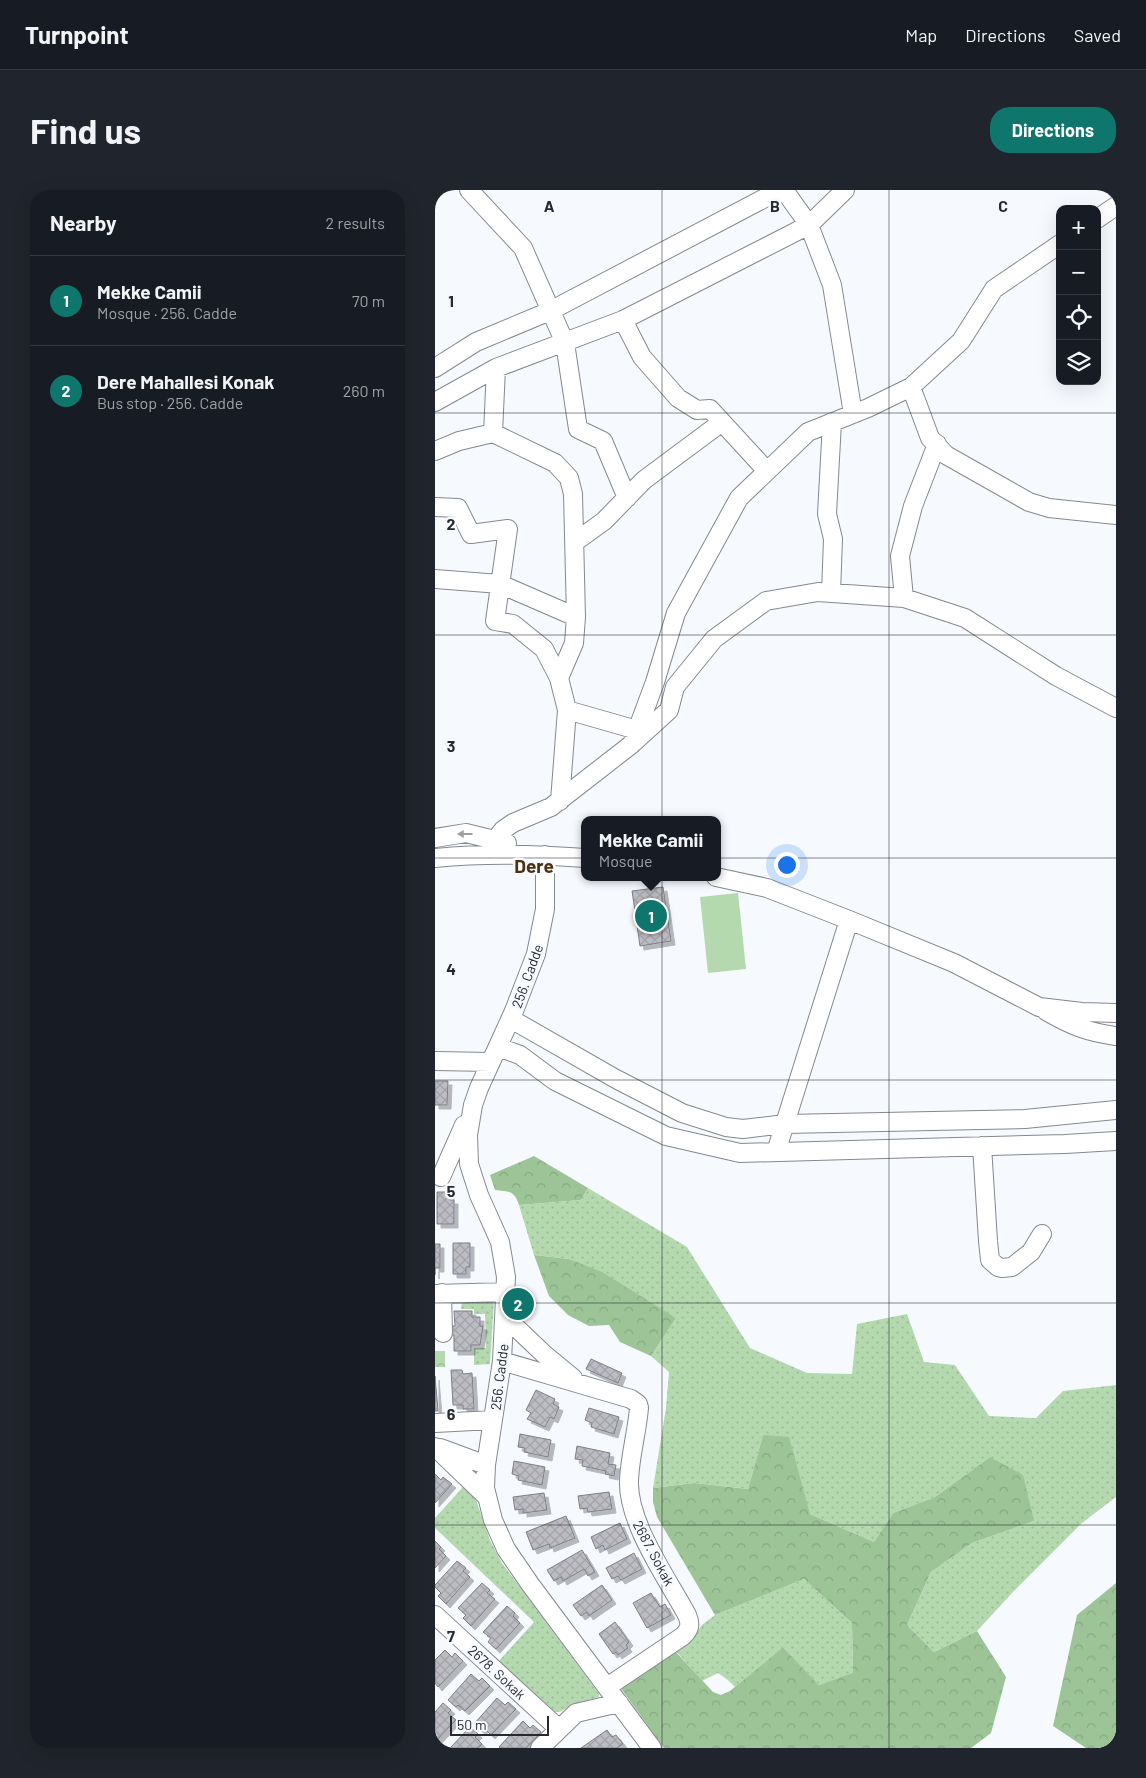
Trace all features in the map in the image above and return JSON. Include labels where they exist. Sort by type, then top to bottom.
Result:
[{"type":"street","points":[[469,190],[523,248],[565,343],[578,429],[603,441],[627,498]]},
{"type":"street","points":[[435,368],[476,342],[550,311],[782,190],[809,226],[832,285],[853,414]]},
{"type":"street","points":[[435,402],[496,368],[623,320],[809,226],[845,190]]},
{"type":"street","points":[[1101,216],[1116,206]]},
{"type":"street","points":[[635,737],[655,682],[676,613],[739,498],[808,432],[911,388],[961,341],[995,289],[1056,247]]},
{"type":"street","points":[[623,320],[643,357],[678,398],[697,410],[710,409],[767,471]]},
{"type":"street","points":[[493,434],[496,368]]},
{"type":"street","points":[[911,388],[931,438],[946,454],[1029,502],[1049,508],[1116,515]]},
{"type":"street","points":[[575,542],[604,521],[644,480],[722,422]]},
{"type":"street","points":[[831,593],[833,539],[827,514],[832,422]]},
{"type":"street","points":[[435,451],[459,441],[493,434],[555,464],[569,478],[573,494],[576,617],[573,643],[559,678]]},
{"type":"street","points":[[904,598],[900,556],[913,506],[937,444]]},
{"type":"street","points":[[435,506],[458,508],[471,534],[508,528],[495,621],[513,624],[544,648],[559,678],[567,710],[560,801]]},
{"type":"street","points":[[435,579],[500,584],[576,617]]},
{"type":"street","points":[[435,858],[493,846],[503,830],[513,823],[551,807],[560,801],[669,710],[675,686],[714,639],[766,601],[818,592],[904,598],[965,618],[1056,676],[1116,708]]},
{"type":"street","points":[[567,710],[635,737]]},
{"type":"street","points":[[435,838],[466,833],[493,846],[545,855],[581,858]]},
{"type":"street","name":"256. Cadde","points":[[545,855],[546,892],[541,936],[531,970],[473,1106],[468,1135],[467,1149],[473,1177],[503,1254],[507,1277],[502,1361],[486,1465],[486,1496],[493,1520],[506,1549],[652,1748]]},
{"type":"street","points":[[721,878],[767,888],[849,920],[954,963],[1070,1025],[1092,1032],[1116,1036]]},
{"type":"street","points":[[776,1152],[849,920]]},
{"type":"street","points":[[1039,1008],[1116,1013]]},
{"type":"street","points":[[511,1019],[616,1079],[696,1119],[743,1129],[785,1124],[1025,1119],[1116,1110]]},
{"type":"street","points":[[435,1061],[494,1054],[520,1055],[555,1081],[667,1136],[740,1153],[1065,1144],[1116,1140]]},
{"type":"street","points":[[473,1106],[438,1177],[473,1177]]},
{"type":"street","points":[[982,1146],[990,1260],[998,1267],[1012,1267],[1031,1252],[1041,1234]]},
{"type":"street","points":[[443,1333],[439,1294],[506,1292]]},
{"type":"street","name":"2687. Sokak","points":[[505,1317],[545,1355],[581,1385]]},
{"type":"street","name":"2687. Sokak","points":[[502,1361],[631,1399],[638,1404],[639,1412],[629,1480],[631,1506],[641,1532],[687,1615],[690,1625],[689,1630],[683,1636],[607,1687]]},
{"type":"street","points":[[435,1423],[493,1420]]},
{"type":"street","points":[[435,1446],[486,1465]]},
{"type":"street","points":[[435,1446],[486,1496]]},
{"type":"street","name":"2678. Sokak","points":[[435,1614],[559,1729]]},
{"type":"street","points":[[540,1748],[576,1713],[619,1703]]},
{"type":"green space","points":[[738,893],[746,969],[708,973],[700,897]]},
{"type":"green space","points":[[534,1156],[588,1188],[581,1200],[519,1205],[513,1194],[495,1190],[490,1175]]},
{"type":"green space","points":[[588,1188],[687,1247],[750,1348],[807,1373],[852,1374],[857,1324],[907,1314],[924,1362],[955,1365],[989,1416],[1036,1418],[1063,1391],[1116,1385],[1116,1497],[1082,1523],[977,1631],[934,1652],[907,1625],[931,1572],[972,1543],[1034,1521],[990,1457],[935,1497],[893,1513],[874,1542],[810,1514],[763,1435],[748,1489],[694,1483],[653,1488],[666,1408],[669,1372],[651,1356],[676,1318],[569,1259],[534,1255],[519,1205],[581,1200]]},
{"type":"green space","points":[[534,1255],[569,1259],[602,1272],[676,1318],[651,1356],[620,1342],[609,1325],[589,1326],[568,1315],[549,1296]]},
{"type":"green space","points":[[462,1301],[494,1301],[490,1364],[474,1365],[474,1348],[486,1348],[485,1314],[474,1314],[474,1309],[461,1309]]},
{"type":"green space","points":[[435,1351],[445,1351],[445,1367],[435,1367]]},
{"type":"green space","points":[[763,1435],[789,1437],[810,1514],[874,1542],[893,1513],[935,1497],[990,1457],[1023,1475],[1034,1521],[972,1543],[931,1572],[907,1625],[934,1652],[977,1631],[1006,1677],[991,1733],[971,1748],[664,1748],[620,1687],[674,1650],[713,1692],[721,1695],[730,1691],[783,1647],[819,1685],[853,1673],[852,1623],[804,1579],[715,1615],[657,1517],[653,1502],[653,1488],[694,1483],[748,1489]]},
{"type":"green space","points":[[463,1487],[476,1500],[490,1540],[502,1563],[599,1694],[599,1697],[578,1703],[559,1712],[553,1712],[497,1663],[534,1622],[435,1528],[435,1518]]},
{"type":"green space","points":[[804,1579],[852,1623],[853,1674],[819,1685],[783,1647],[735,1687],[718,1673],[702,1681],[675,1650],[693,1637],[702,1625],[715,1615]]},
{"type":"green space","points":[[1116,1583],[1116,1748],[1086,1748],[1053,1726],[1077,1615]]},
{"type":"building","points":[[663,887],[671,941],[640,946],[632,891]]},
{"type":"building","points":[[435,1081],[448,1081],[447,1105],[435,1105]]},
{"type":"building","points":[[437,1192],[450,1192],[450,1200],[454,1200],[454,1224],[437,1224]]},
{"type":"building","points":[[453,1243],[470,1243],[470,1267],[466,1267],[466,1274],[453,1274]]},
{"type":"building","points":[[435,1244],[440,1244],[440,1268],[435,1268]]},
{"type":"building","points":[[454,1311],[472,1311],[472,1317],[480,1317],[480,1326],[483,1326],[480,1345],[471,1345],[471,1351],[454,1351],[454,1335],[450,1335],[450,1326],[455,1326]]},
{"type":"building","points":[[591,1359],[622,1373],[618,1383],[586,1369]]},
{"type":"building","points":[[451,1370],[462,1370],[463,1374],[472,1373],[474,1409],[463,1409],[463,1405],[453,1405]]},
{"type":"building","points":[[435,1376],[438,1411],[435,1411]]},
{"type":"building","points":[[536,1390],[555,1399],[553,1404],[559,1407],[554,1419],[550,1417],[545,1427],[527,1419],[531,1413],[526,1410]]},
{"type":"building","points":[[589,1408],[619,1417],[614,1434],[591,1427],[592,1423],[585,1420]]},
{"type":"building","points":[[520,1434],[551,1440],[548,1457],[524,1452],[525,1448],[518,1447]]},
{"type":"building","points":[[577,1446],[610,1453],[608,1464],[616,1465],[614,1476],[605,1474],[606,1471],[582,1466],[583,1460],[575,1459]]},
{"type":"building","points":[[514,1461],[545,1467],[542,1485],[518,1480],[519,1476],[512,1474]]},
{"type":"building","points":[[435,1474],[441,1480],[443,1477],[452,1484],[435,1503]]},
{"type":"building","points":[[609,1492],[612,1509],[588,1512],[587,1508],[580,1509],[578,1496]]},
{"type":"building","points":[[544,1493],[547,1510],[523,1513],[523,1509],[515,1510],[513,1497]]},
{"type":"building","points":[[566,1516],[575,1538],[550,1548],[549,1544],[533,1550],[526,1532]]},
{"type":"building","points":[[620,1523],[627,1539],[605,1550],[603,1545],[596,1549],[591,1537]]},
{"type":"building","points":[[435,1541],[441,1547],[439,1549],[446,1556],[435,1568]]},
{"type":"building","points":[[582,1550],[595,1572],[588,1576],[584,1569],[563,1581],[561,1577],[554,1581],[547,1570]]},
{"type":"building","points":[[634,1553],[642,1569],[621,1580],[618,1576],[612,1579],[606,1568]]},
{"type":"building","points":[[457,1561],[466,1568],[463,1571],[470,1577],[446,1604],[438,1596],[441,1593],[435,1585]]},
{"type":"building","points":[[482,1583],[490,1590],[487,1593],[495,1599],[471,1626],[463,1618],[466,1615],[458,1608]]},
{"type":"building","points":[[602,1585],[612,1600],[589,1616],[587,1612],[581,1616],[573,1605]]},
{"type":"building","points":[[651,1593],[660,1607],[665,1604],[671,1615],[647,1628],[633,1603]]},
{"type":"building","points":[[507,1606],[515,1613],[513,1616],[520,1623],[496,1649],[488,1642],[491,1638],[483,1632]]},
{"type":"building","points":[[615,1622],[629,1642],[626,1645],[628,1648],[618,1655],[616,1652],[613,1654],[599,1634]]},
{"type":"building","points":[[445,1650],[452,1657],[455,1653],[463,1661],[438,1687],[435,1683],[435,1660]]},
{"type":"building","points":[[471,1674],[479,1681],[482,1678],[490,1686],[465,1711],[458,1705],[456,1707],[448,1700]]},
{"type":"building","points":[[497,1698],[505,1705],[508,1702],[516,1709],[491,1735],[484,1728],[482,1731],[474,1724]]},
{"type":"building","points":[[443,1703],[451,1710],[448,1713],[456,1720],[435,1742],[435,1712]]},
{"type":"building","points":[[523,1721],[530,1728],[533,1725],[541,1732],[526,1748],[500,1748],[499,1747]]},
{"type":"building","points":[[470,1727],[478,1734],[475,1737],[482,1744],[478,1748],[450,1748]]},
{"type":"building","points":[[607,1730],[612,1737],[616,1735],[623,1744],[617,1748],[581,1748]]},
{"type":"place","name":"Mekke Camii","points":[[651,916]]},
{"type":"place","name":"Dere Mahallesi Konak","points":[[518,1304]]},
{"type":"district","name":"Dere","points":[[534,865]]}]
